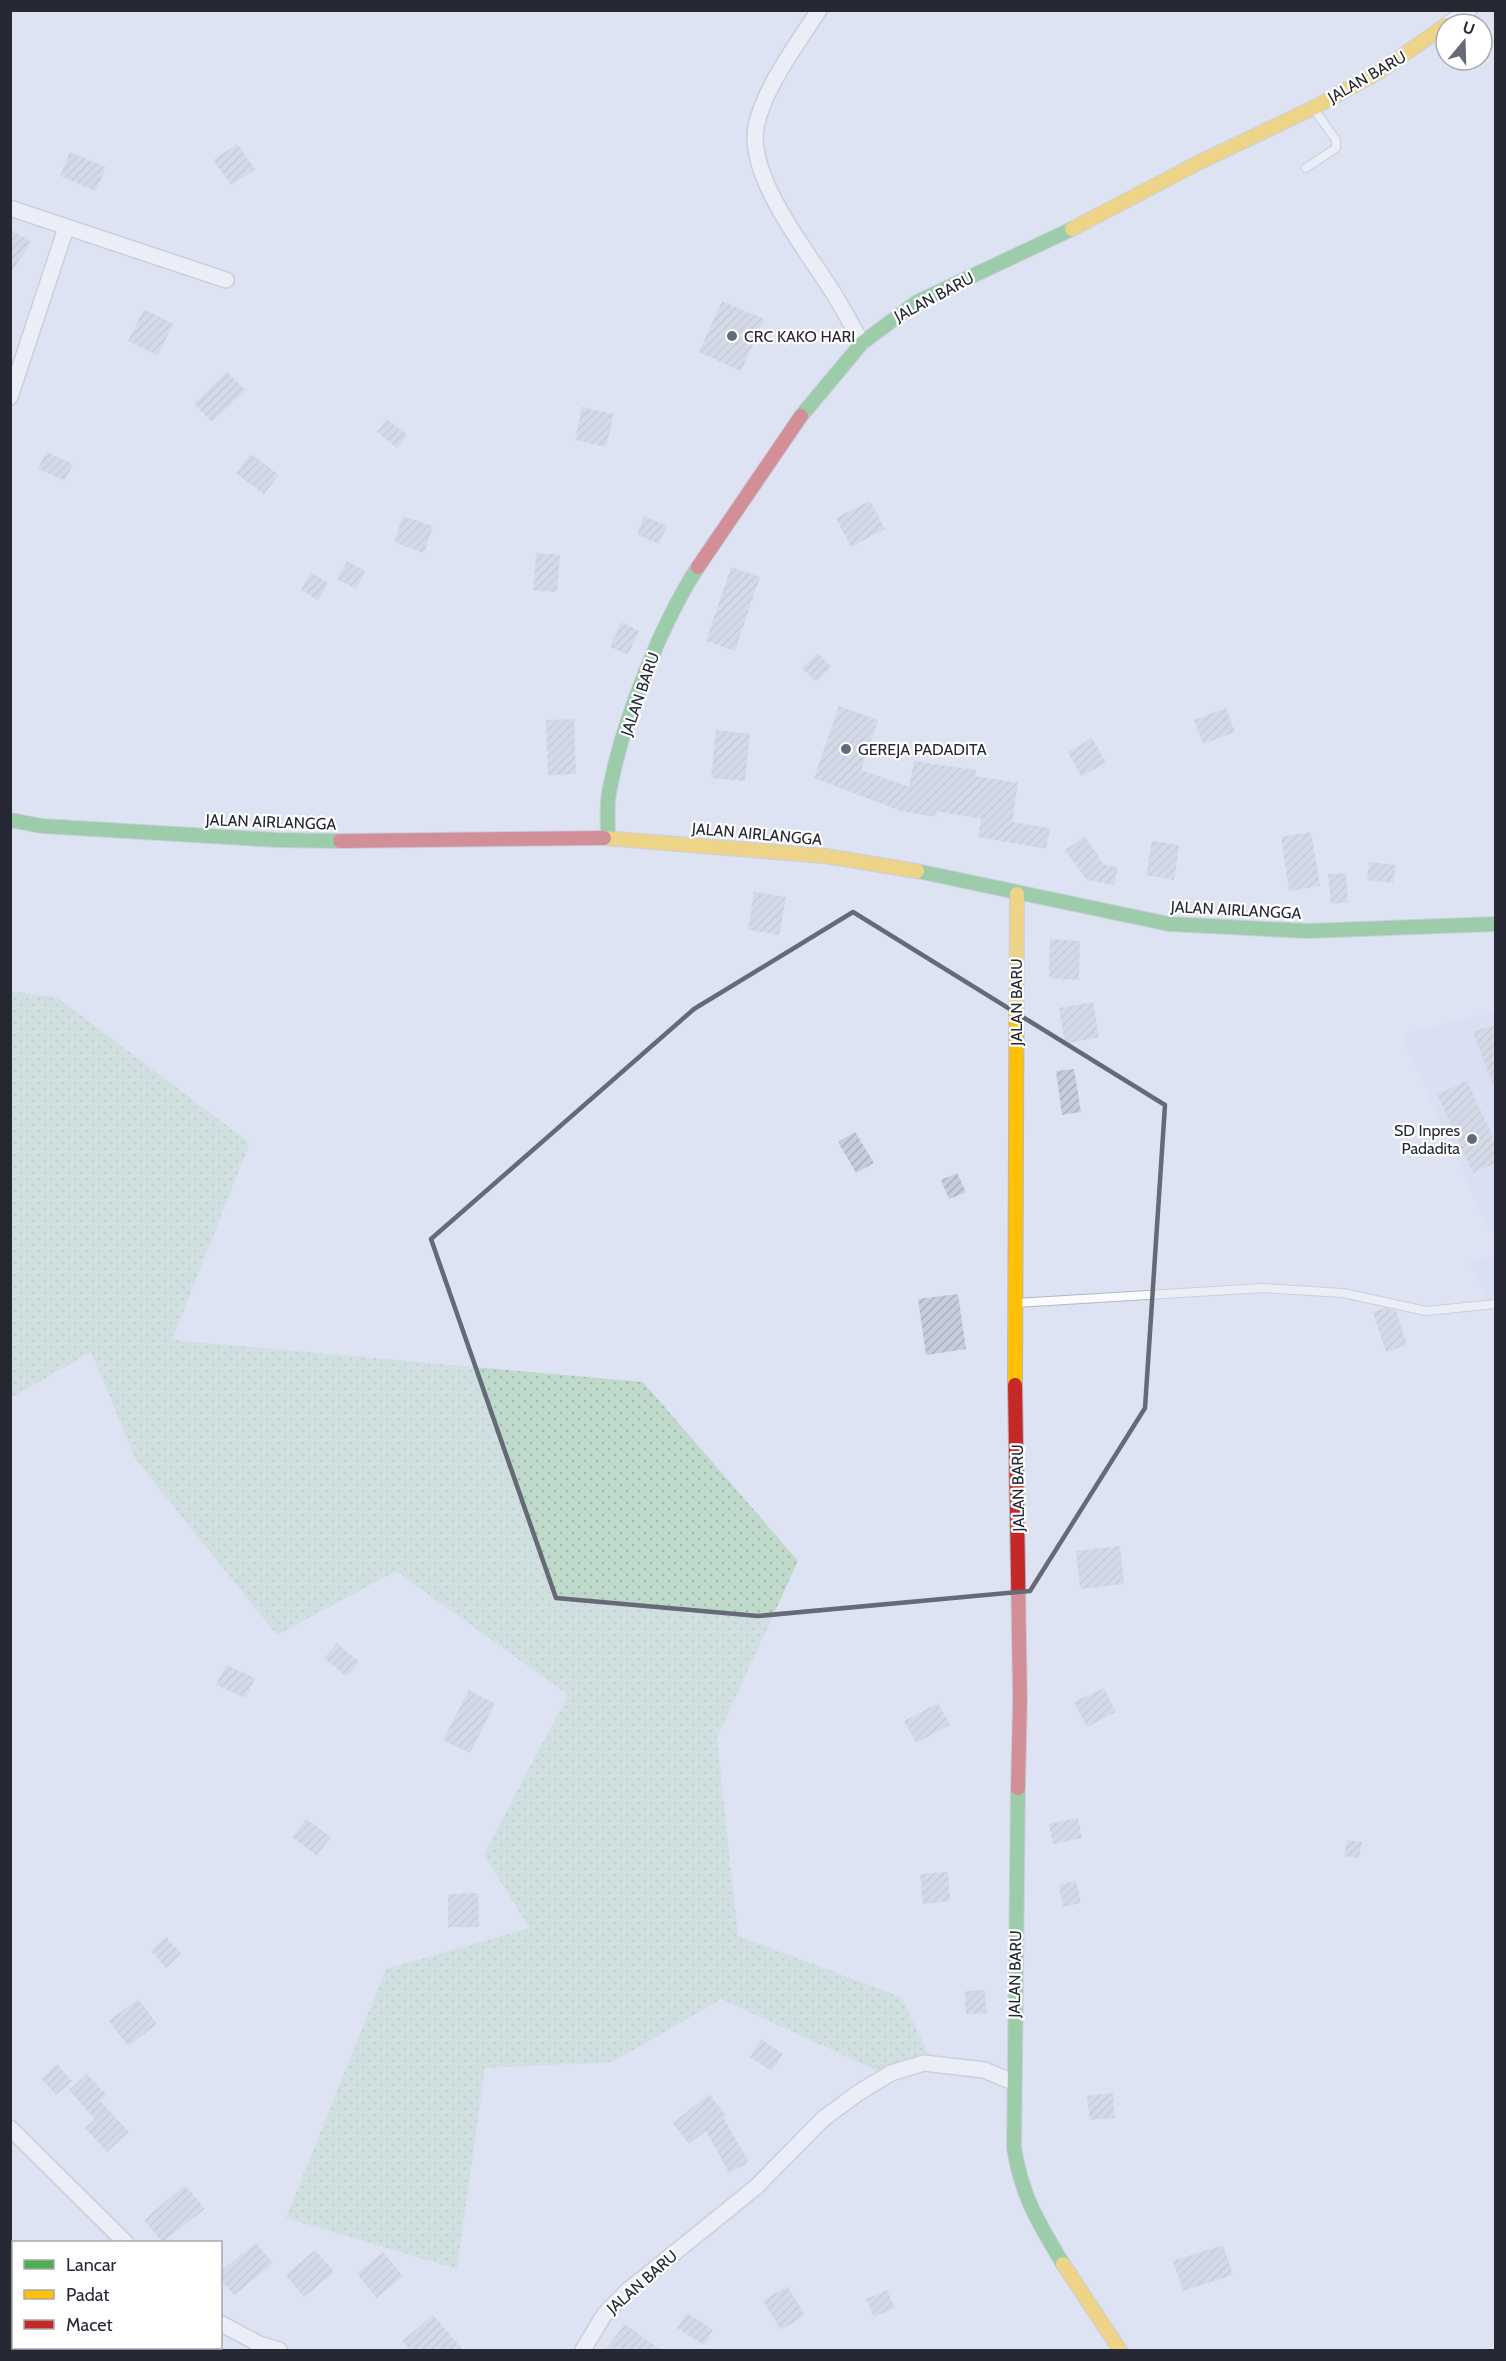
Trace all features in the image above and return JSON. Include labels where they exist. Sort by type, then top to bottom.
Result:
[{"type":"street","points":[[819,10],[790,55],[762,110],[756,129],[758,156],[770,190],[784,216],[862,343]]},
{"type":"street","name":"JALAN BARU","points":[[608,838],[609,790],[616,763],[645,674],[686,587],[794,423],[840,372],[862,343],[917,302],[1052,239],[1200,162],[1313,108],[1379,72],[1434,34]]},
{"type":"street","points":[[10,208],[226,280]]},
{"type":"street","points":[[10,397],[66,228]]},
{"type":"street","name":"JALAN AIRLANGGA","points":[[10,820],[42,826],[277,840],[359,842],[608,838],[825,856],[895,866],[1017,894],[1180,925],[1307,931],[1496,924]]},
{"type":"street","name":"JALAN BARU","points":[[1017,894],[1014,1303],[1020,1700],[1012,2082],[1014,2148],[1020,2183],[1035,2216],[1074,2283],[1120,2350]]},
{"type":"street","name":"JALAN BARU","points":[[583,2350],[604,2314],[626,2292],[748,2193],[823,2119],[858,2093],[891,2073],[924,2063],[984,2070],[1012,2082]]},
{"type":"street","points":[[13,2139],[124,2241]]},
{"type":"street","points":[[222,2324],[259,2344],[279,2350]]},
{"type":"lane","points":[[1306,168],[1334,151],[1337,144],[1313,108]]},
{"type":"lane","points":[[1014,1303],[1263,1288],[1343,1293],[1426,1311],[1496,1304]]},
{"type":"highlighted area","points":[[853,912],[1165,1105],[1145,1408],[1030,1591],[758,1616],[556,1598],[431,1239],[694,1009]]},
{"type":"shaded area","name":"SD Inpres Padadita","points":[[1495,1012],[1495,1244],[1401,1034]]},
{"type":"shaded area","points":[[1495,1256],[1495,1314],[1469,1261]]},
{"type":"green space","points":[[10,991],[58,998],[250,1143],[172,1340],[643,1382],[798,1561],[717,1738],[738,1936],[901,1997],[929,2055],[880,2072],[721,1999],[613,2062],[485,2068],[457,2269],[286,2218],[386,1969],[529,1928],[484,1854],[568,1695],[396,1571],[277,1635],[136,1460],[91,1352],[11,1398]]},
{"type":"building","points":[[237,144],[255,169],[231,185],[213,160]]},
{"type":"building","points":[[70,152],[106,167],[96,191],[60,176]]},
{"type":"building","points":[[10,229],[31,242],[10,274]]},
{"type":"building","name":"CRC KAKO HARI","points":[[722,301],[764,319],[741,371],[699,352]]},
{"type":"building","points":[[144,309],[173,324],[158,355],[128,341]]},
{"type":"building","points":[[227,372],[245,390],[212,422],[194,404]]},
{"type":"building","points":[[582,407],[614,414],[606,447],[575,440]]},
{"type":"building","points":[[387,419],[407,435],[397,448],[377,432]]},
{"type":"building","points":[[46,452],[73,464],[65,481],[38,469]]},
{"type":"building","points":[[251,454],[279,475],[264,494],[236,473]]},
{"type":"building","points":[[870,501],[885,529],[851,547],[836,518]]},
{"type":"building","points":[[403,516],[433,526],[424,553],[394,542]]},
{"type":"building","points":[[644,516],[667,526],[659,544],[637,535]]},
{"type":"building","points":[[536,553],[560,555],[557,592],[533,590]]},
{"type":"building","points":[[347,561],[365,571],[356,589],[337,579]]},
{"type":"building","points":[[731,567],[760,577],[735,651],[706,641]]},
{"type":"building","points":[[311,572],[328,583],[318,600],[301,590]]},
{"type":"building","points":[[621,622],[639,631],[628,655],[610,647]]},
{"type":"building","points":[[818,653],[831,667],[816,682],[802,668]]},
{"type":"building","points":[[839,706],[878,720],[861,770],[909,787],[914,761],[976,770],[975,776],[1018,783],[1012,822],[1050,828],[1046,849],[978,837],[981,819],[937,811],[936,817],[901,811],[814,778]]},
{"type":"building","points":[[1226,708],[1235,732],[1203,744],[1194,720]]},
{"type":"building","points":[[574,719],[576,774],[548,775],[546,720]]},
{"type":"building","points":[[716,730],[750,734],[745,781],[711,778]]},
{"type":"building","points":[[1092,738],[1106,763],[1081,776],[1068,752]]},
{"type":"building","points":[[1311,832],[1320,886],[1289,891],[1281,837]]},
{"type":"building","points":[[1085,836],[1104,865],[1118,867],[1114,885],[1087,880],[1065,850]]},
{"type":"building","points":[[1152,841],[1179,845],[1174,880],[1146,875]]},
{"type":"building","points":[[1369,862],[1396,865],[1393,883],[1367,880]]},
{"type":"building","points":[[1346,873],[1348,902],[1331,904],[1328,874]]},
{"type":"building","points":[[754,892],[786,897],[779,935],[748,930]]},
{"type":"building","points":[[1050,939],[1080,941],[1079,980],[1049,978]]},
{"type":"building","points":[[1093,1002],[1099,1037],[1065,1044],[1059,1008]]},
{"type":"building","points":[[1496,1024],[1496,1088],[1494,1088],[1473,1032]]},
{"type":"building","points":[[1074,1069],[1081,1112],[1062,1115],[1056,1071]]},
{"type":"building","points":[[1467,1081],[1496,1144],[1496,1163],[1473,1173],[1437,1094]]},
{"type":"building","points":[[855,1132],[874,1163],[856,1173],[838,1142]]},
{"type":"building","points":[[957,1173],[966,1192],[949,1199],[941,1180]]},
{"type":"building","points":[[958,1294],[966,1349],[926,1355],[918,1299]]},
{"type":"building","points":[[1385,1308],[1396,1311],[1407,1345],[1386,1352],[1373,1312]]},
{"type":"building","points":[[1120,1546],[1124,1584],[1080,1589],[1076,1551]]},
{"type":"building","points":[[337,1643],[359,1662],[346,1676],[324,1658]]},
{"type":"building","points":[[226,1665],[255,1678],[246,1698],[216,1685]]},
{"type":"building","points":[[1104,1688],[1116,1712],[1087,1727],[1074,1702]]},
{"type":"building","points":[[469,1690],[495,1704],[470,1753],[443,1740]]},
{"type":"building","points":[[938,1703],[950,1725],[916,1743],[904,1721]]},
{"type":"building","points":[[1078,1818],[1082,1838],[1053,1844],[1049,1824]]},
{"type":"building","points":[[306,1819],[331,1837],[317,1856],[292,1837]]},
{"type":"building","points":[[1347,1840],[1362,1842],[1359,1858],[1344,1856]]},
{"type":"building","points":[[948,1872],[950,1901],[923,1904],[920,1874]]},
{"type":"building","points":[[1076,1881],[1081,1903],[1063,1907],[1059,1885]]},
{"type":"building","points":[[478,1893],[479,1927],[448,1927],[448,1894]]},
{"type":"building","points":[[166,1937],[181,1954],[166,1968],[151,1951]]},
{"type":"building","points":[[985,1990],[987,2013],[966,2014],[965,1991]]},
{"type":"building","points":[[138,1999],[157,2024],[128,2046],[109,2021]]},
{"type":"building","points":[[761,2039],[783,2054],[772,2071],[750,2057]]},
{"type":"building","points":[[57,2064],[72,2081],[56,2095],[41,2078]]},
{"type":"building","points":[[87,2074],[106,2095],[100,2101],[129,2132],[107,2152],[85,2128],[95,2119],[69,2090]]},
{"type":"building","points":[[1113,2093],[1115,2118],[1090,2120],[1087,2096]]},
{"type":"building","points":[[709,2094],[726,2115],[723,2117],[749,2162],[729,2173],[706,2131],[689,2144],[673,2123]]},
{"type":"building","points":[[185,2185],[205,2209],[163,2241],[144,2220]]},
{"type":"building","points":[[256,2243],[273,2263],[234,2295],[222,2281],[222,2270]]},
{"type":"building","points":[[1223,2245],[1233,2275],[1183,2291],[1173,2261]]},
{"type":"building","points":[[315,2250],[334,2272],[304,2297],[286,2275]]},
{"type":"building","points":[[383,2252],[403,2276],[377,2298],[357,2274]]},
{"type":"building","points":[[787,2286],[805,2315],[781,2330],[763,2301]]},
{"type":"building","points":[[887,2290],[895,2308],[874,2317],[866,2299]]},
{"type":"building","points":[[687,2313],[713,2330],[704,2345],[677,2328]]},
{"type":"building","points":[[433,2315],[463,2350],[410,2350],[402,2341]]},
{"type":"building","points":[[625,2324],[660,2350],[605,2350]]},
{"type":"traffic: fast","points":[[801,416],[862,343],[917,302],[1072,229]]},
{"type":"traffic: fast","points":[[608,838],[609,794],[624,733],[657,644],[698,567]]},
{"type":"traffic: fast","points":[[10,820],[42,826],[277,840],[340,841]]},
{"type":"traffic: fast","points":[[917,871],[1169,924],[1307,931],[1496,924]]},
{"type":"traffic: fast","points":[[1018,1788],[1014,2148],[1026,2195],[1063,2264]]},
{"type":"traffic: slow","points":[[1072,229],[1200,162],[1313,108],[1379,72],[1434,33]]},
{"type":"traffic: slow","points":[[604,838],[825,856],[917,871]]},
{"type":"traffic: slow","points":[[1015,1385],[1017,894]]},
{"type":"traffic: slow","points":[[1063,2264],[1120,2350]]},
{"type":"traffic: jam","points":[[698,567],[801,416]]},
{"type":"traffic: jam","points":[[340,841],[604,838]]},
{"type":"traffic: jam","points":[[1015,1385],[1020,1700],[1018,1788]]},
{"type":"place","name":"CRC KAKO HARI","points":[[732,336]]},
{"type":"place","name":"GEREJA PADADITA","points":[[846,749]]},
{"type":"place","name":"SD Inpres Padadita","points":[[1472,1139]]}]
